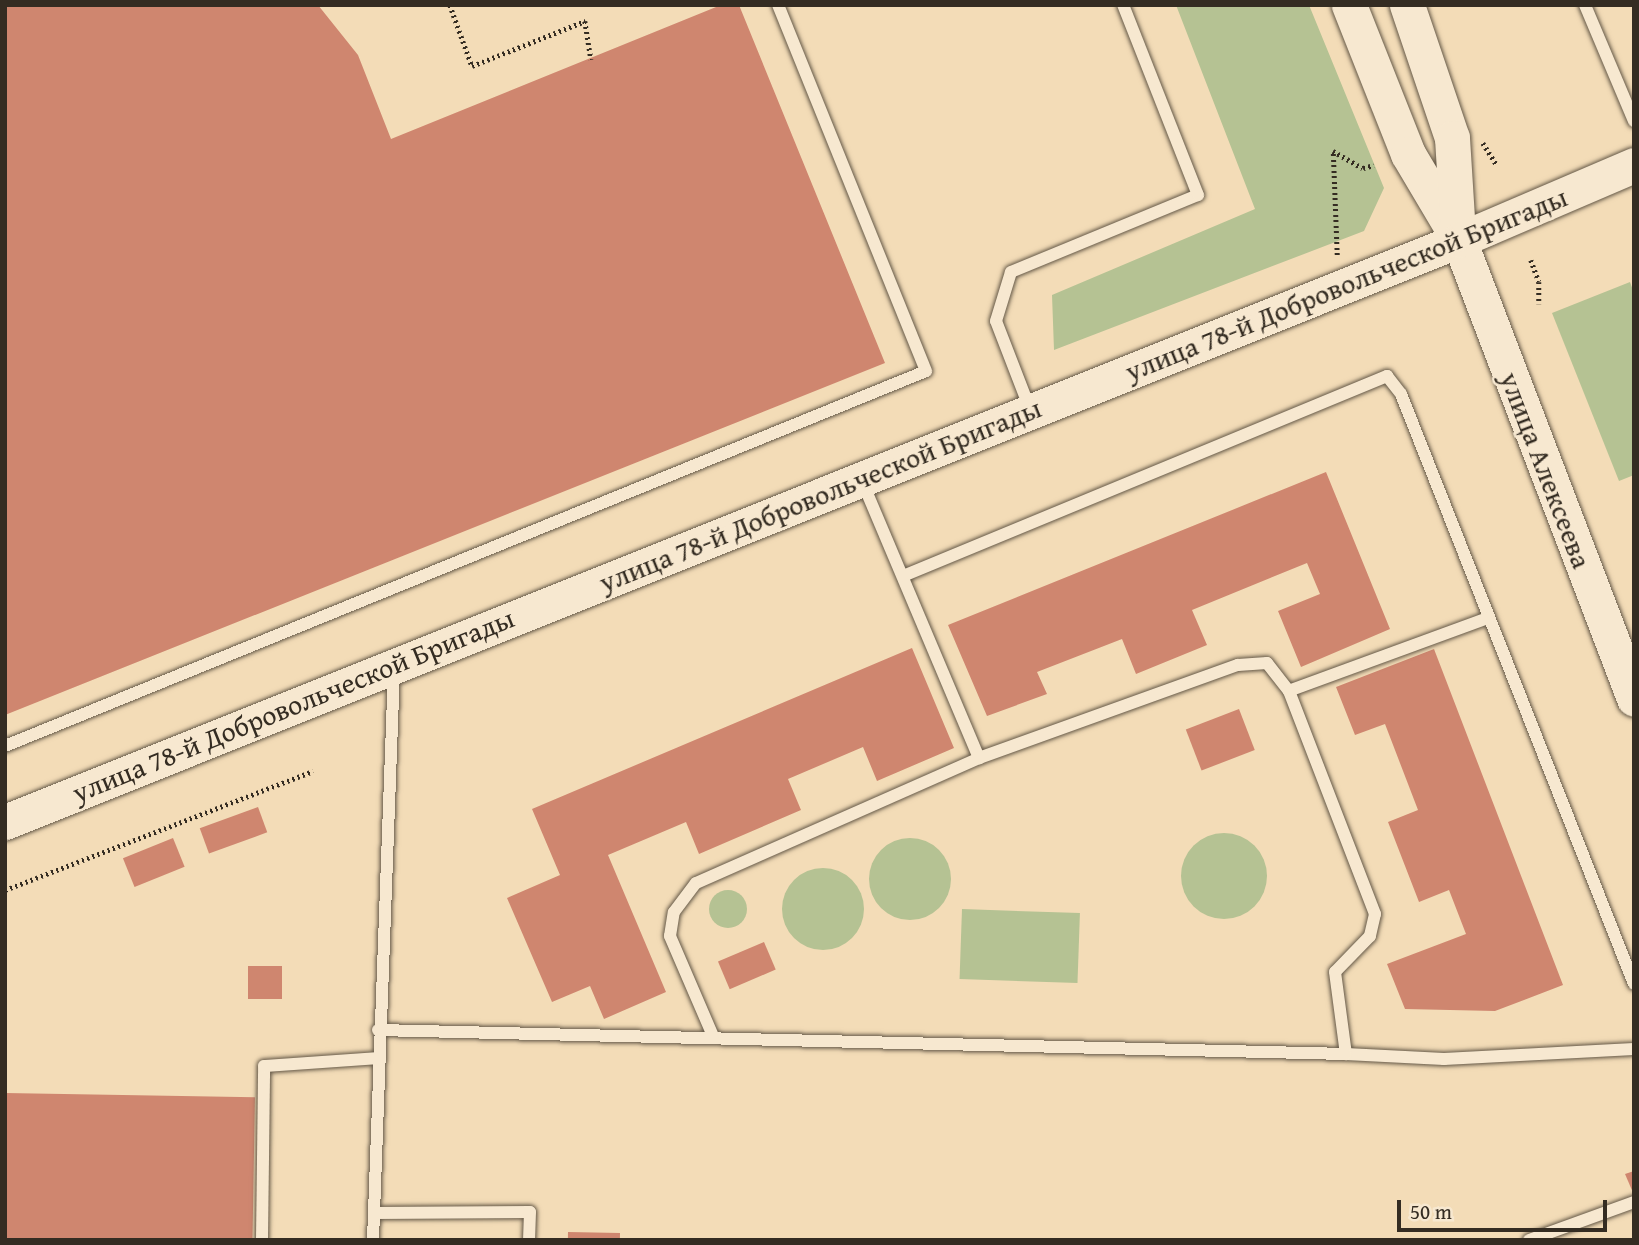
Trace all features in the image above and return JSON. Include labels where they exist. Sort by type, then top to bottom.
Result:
[{"type":"street","name":"улица Алексеева","points":[[1349,5],[1408,154],[1459,240],[1634,699]]},
{"type":"street","name":"улица Алексеева","points":[[1407,5],[1452,138],[1459,240]]},
{"type":"street","name":"улица 78-й Добровольческой Бригады","points":[[5,822],[860,477],[1459,240],[1634,165]]},
{"type":"lane","points":[[5,746],[926,371],[778,5]]},
{"type":"lane","points":[[1031,411],[996,321],[1011,272],[1198,195],[1123,5]]},
{"type":"lane","points":[[1586,5],[1634,121]]},
{"type":"lane","points":[[903,576],[1387,376],[1401,394],[1634,984]]},
{"type":"lane","points":[[860,477],[979,758]]},
{"type":"lane","points":[[1289,691],[1488,618]]},
{"type":"lane","points":[[713,1036],[670,936],[674,912],[696,883],[979,758],[1238,665],[1268,663],[1289,691],[1375,914],[1370,936],[1335,972],[1346,1054]]},
{"type":"lane","points":[[373,1240],[378,1030],[394,664]]},
{"type":"lane","points":[[378,1030],[713,1036],[1444,1059],[1634,1049]]},
{"type":"lane","points":[[262,1240],[264,1066],[377,1058]]},
{"type":"lane","points":[[1529,1240],[1634,1202]]},
{"type":"lane","points":[[374,1213],[530,1212],[529,1240]]},
{"type":"path","points":[[450,5],[471,66],[585,21],[591,60]]},
{"type":"path","points":[[1488,148],[1497,165]]},
{"type":"path","points":[[1337,255],[1333,151],[1363,169],[1374,165]]},
{"type":"path","points":[[1531,260],[1539,282],[1539,304]]},
{"type":"path","points":[[5,890],[313,771]]},
{"type":"green space","points":[[1176,5],[1309,5],[1384,188],[1364,231],[1054,350],[1052,295],[1255,209]]},
{"type":"green space","points":[[1630,282],[1634,293],[1634,475],[1619,481],[1552,313]]},
{"type":"green space","points":[[1224,833],[1240,837],[1254,846],[1263,860],[1267,876],[1263,892],[1254,906],[1240,915],[1224,919],[1208,915],[1194,906],[1185,892],[1181,876],[1185,860],[1194,846],[1208,837]]},
{"type":"green space","points":[[910,838],[926,841],[939,850],[948,863],[951,879],[948,895],[939,908],[926,917],[910,920],[894,917],[881,908],[872,895],[869,879],[872,863],[881,850],[894,841]]},
{"type":"green space","points":[[823,868],[839,871],[852,880],[861,893],[864,909],[861,925],[852,938],[839,947],[823,950],[807,947],[794,938],[785,925],[782,909],[785,893],[794,880],[807,871]]},
{"type":"green space","points":[[728,890],[741,896],[747,909],[741,922],[728,928],[715,922],[709,909],[715,896]]},
{"type":"green space","points":[[962,909],[1080,913],[1077,983],[960,979]]},
{"type":"building","points":[[5,5],[318,5],[358,55],[391,139],[721,5],[739,5],[885,363],[5,715]]},
{"type":"building","points":[[1326,472],[1390,629],[1301,667],[1278,611],[1320,594],[1307,563],[1192,610],[1207,645],[1136,674],[1122,639],[1037,672],[1047,694],[987,716],[948,625]]},
{"type":"building","points":[[912,648],[954,748],[877,781],[863,747],[788,779],[801,810],[699,854],[686,822],[608,855],[666,992],[604,1019],[590,986],[552,1002],[507,898],[560,875],[532,809]]},
{"type":"building","points":[[1434,649],[1563,985],[1495,1011],[1405,1009],[1387,964],[1466,934],[1449,890],[1419,902],[1388,822],[1418,810],[1385,724],[1355,735],[1336,687]]},
{"type":"building","points":[[1239,709],[1255,750],[1202,771],[1186,729]]},
{"type":"building","points":[[258,807],[267,832],[209,854],[200,828]]},
{"type":"building","points":[[173,838],[185,867],[135,887],[123,858]]},
{"type":"building","points":[[764,942],[776,970],[730,989],[718,962]]},
{"type":"building","points":[[248,966],[282,966],[282,999],[248,999]]},
{"type":"building","points":[[5,1093],[255,1097],[252,1240],[5,1240]]},
{"type":"building","points":[[1634,1171],[1634,1195],[1625,1174]]},
{"type":"building","points":[[568,1232],[620,1233],[620,1240],[568,1240]]}]
